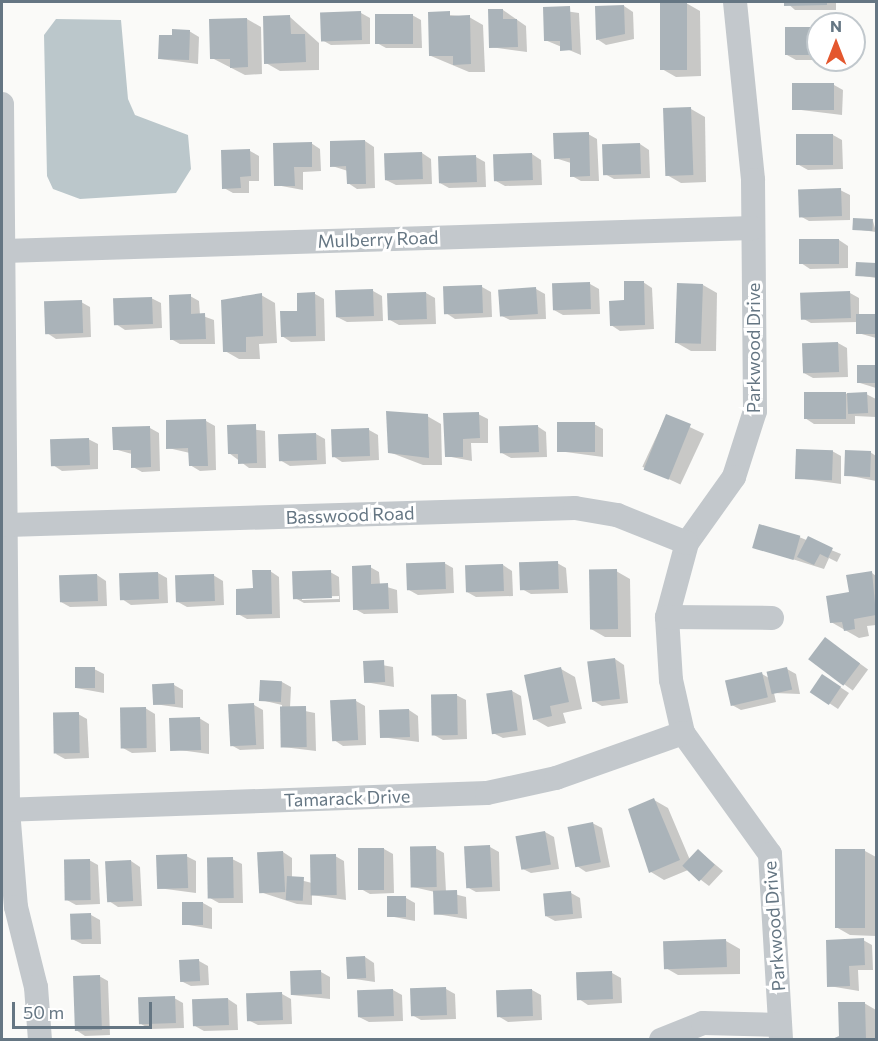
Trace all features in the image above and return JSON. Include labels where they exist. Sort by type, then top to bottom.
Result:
[{"type":"street","name":"Parkwood Drive","points":[[735,2],[753,228],[755,411],[749,444],[734,477],[687,543],[667,617],[671,680],[683,733],[770,854],[781,1032]]},
{"type":"street","points":[[2,104],[7,525],[5,810],[16,907],[36,987],[40,1040]]},
{"type":"street","name":"Mulberry Road","points":[[4,251],[753,228]]},
{"type":"street","name":"Basswood Road","points":[[7,525],[575,508],[617,515],[687,543]]},
{"type":"street","points":[[667,617],[772,618]]},
{"type":"street","name":"Tamarack Drive","points":[[5,810],[486,793],[566,775],[683,733]]},
{"type":"street","points":[[661,1040],[703,1023],[781,1032]]},
{"type":"shaded area","points":[[56,19],[121,20],[128,99],[135,115],[188,135],[191,169],[176,193],[80,199],[53,189],[47,176],[44,35]]},
{"type":"building","points":[[660,2],[687,2],[687,70],[660,70]]},
{"type":"building","points":[[784,2],[827,2],[827,5],[784,6]]},
{"type":"building","points":[[624,5],[625,34],[596,40],[595,6]]},
{"type":"building","points":[[570,6],[572,50],[560,51],[560,41],[544,41],[543,7]]},
{"type":"building","points":[[488,9],[503,9],[503,19],[517,19],[518,47],[489,48]]},
{"type":"building","points":[[361,11],[362,40],[321,41],[320,12]]},
{"type":"building","points":[[450,11],[450,16],[470,15],[471,64],[453,65],[453,56],[429,56],[428,12]]},
{"type":"building","points":[[375,14],[413,14],[413,44],[375,44]]},
{"type":"building","points":[[290,15],[291,34],[305,34],[306,62],[264,64],[263,16]]},
{"type":"building","points":[[247,18],[248,67],[230,68],[230,59],[210,59],[209,19]]},
{"type":"building","points":[[785,27],[806,27],[806,55],[785,55]]},
{"type":"building","points":[[172,29],[190,30],[189,60],[158,59],[159,35],[172,35]]},
{"type":"building","points":[[792,83],[834,83],[834,110],[792,110]]},
{"type":"building","points":[[691,107],[693,175],[665,176],[663,108]]},
{"type":"building","points":[[589,132],[590,176],[570,177],[570,158],[554,159],[553,133]]},
{"type":"building","points":[[796,134],[833,134],[833,165],[796,165]]},
{"type":"building","points":[[365,140],[366,184],[347,184],[346,166],[330,167],[330,141]]},
{"type":"building","points":[[312,142],[312,167],[294,167],[295,186],[274,186],[273,143]]},
{"type":"building","points":[[640,143],[641,174],[603,175],[602,144]]},
{"type":"building","points":[[250,149],[251,176],[240,177],[241,188],[222,189],[221,150]]},
{"type":"building","points":[[422,152],[423,179],[385,180],[384,153]]},
{"type":"building","points":[[532,153],[533,180],[494,181],[493,154]]},
{"type":"building","points":[[476,155],[477,182],[439,183],[438,156]]},
{"type":"building","points":[[841,188],[842,216],[799,217],[798,190]]},
{"type":"building","points":[[853,218],[873,219],[872,231],[852,230]]},
{"type":"building","points":[[799,239],[839,239],[839,264],[799,264]]},
{"type":"building","points":[[856,262],[876,263],[875,277],[855,276]]},
{"type":"building","points":[[624,281],[644,281],[645,325],[610,326],[609,301],[624,300]]},
{"type":"building","points":[[590,282],[591,309],[553,310],[552,283]]},
{"type":"building","points":[[677,283],[703,284],[701,344],[675,343]]},
{"type":"building","points":[[482,285],[483,313],[444,314],[443,286]]},
{"type":"building","points":[[536,287],[538,314],[500,317],[498,290]]},
{"type":"building","points":[[373,289],[374,316],[336,317],[335,290]]},
{"type":"building","points":[[850,291],[851,318],[801,320],[800,293]]},
{"type":"building","points":[[315,292],[316,336],[281,337],[280,311],[297,311],[297,293]]},
{"type":"building","points":[[426,292],[427,319],[388,320],[387,293]]},
{"type":"building","points":[[262,293],[263,336],[246,337],[246,352],[223,352],[221,300]]},
{"type":"building","points":[[191,294],[191,314],[205,313],[206,339],[170,340],[169,295]]},
{"type":"building","points":[[152,297],[153,324],[114,325],[113,298]]},
{"type":"building","points":[[82,300],[83,333],[45,334],[44,301]]},
{"type":"building","points":[[856,314],[876,314],[876,334],[856,334]]},
{"type":"building","points":[[838,342],[839,372],[803,373],[802,343]]},
{"type":"building","points":[[857,365],[876,365],[876,383],[857,383]]},
{"type":"building","points":[[804,392],[846,392],[846,419],[804,419]]},
{"type":"building","points":[[867,392],[868,413],[848,414],[847,393]]},
{"type":"building","points":[[386,411],[428,414],[429,458],[388,453]]},
{"type":"building","points":[[479,412],[480,438],[463,439],[463,457],[445,457],[443,413]]},
{"type":"building","points":[[666,414],[691,424],[669,480],[644,470]]},
{"type":"building","points":[[206,419],[208,466],[189,466],[188,448],[166,449],[166,420]]},
{"type":"building","points":[[557,422],[595,422],[595,452],[557,452]]},
{"type":"building","points":[[256,424],[257,463],[238,464],[238,454],[228,454],[227,425]]},
{"type":"building","points":[[538,425],[539,452],[500,453],[499,426]]},
{"type":"building","points":[[150,426],[151,467],[131,468],[131,450],[113,450],[112,427]]},
{"type":"building","points":[[369,428],[370,456],[332,457],[331,429]]},
{"type":"building","points":[[316,433],[317,460],[279,461],[278,434]]},
{"type":"building","points":[[89,438],[90,465],[51,466],[50,439]]},
{"type":"building","points":[[796,449],[833,450],[832,480],[795,479]]},
{"type":"building","points":[[845,450],[871,451],[870,477],[844,476]]},
{"type":"building","points":[[759,524],[800,536],[793,560],[752,548]]},
{"type":"building","points":[[808,536],[833,548],[828,558],[820,554],[814,565],[797,557]]},
{"type":"building","points":[[558,561],[559,589],[520,590],[519,562]]},
{"type":"building","points":[[445,562],[446,589],[407,590],[406,563]]},
{"type":"building","points":[[503,564],[504,591],[466,592],[465,565]]},
{"type":"building","points":[[371,565],[371,584],[388,583],[389,609],[353,610],[352,566]]},
{"type":"building","points":[[589,569],[617,569],[618,629],[590,629]]},
{"type":"building","points":[[252,570],[271,570],[272,614],[236,615],[236,589],[253,588]]},
{"type":"building","points":[[331,570],[332,598],[293,599],[292,571]]},
{"type":"building","points":[[872,571],[876,615],[854,619],[855,629],[844,631],[842,622],[830,623],[826,596],[849,592],[846,575]]},
{"type":"building","points":[[158,572],[159,599],[120,600],[119,573]]},
{"type":"building","points":[[97,574],[98,601],[60,602],[59,575]]},
{"type":"building","points":[[214,574],[215,601],[176,602],[175,575]]},
{"type":"building","points":[[825,637],[860,663],[843,686],[808,659]]},
{"type":"building","points":[[615,658],[620,699],[592,702],[587,661]]},
{"type":"building","points":[[384,660],[385,682],[364,683],[363,661]]},
{"type":"building","points":[[75,667],[95,667],[95,688],[75,688]]},
{"type":"building","points":[[561,667],[569,702],[550,706],[552,716],[533,720],[524,675]]},
{"type":"building","points":[[787,667],[792,689],[772,694],[767,672]]},
{"type":"building","points":[[762,672],[768,697],[731,706],[725,681]]},
{"type":"building","points":[[822,674],[841,687],[829,705],[810,692]]},
{"type":"building","points":[[260,680],[282,681],[281,702],[259,701]]},
{"type":"building","points":[[174,683],[175,704],[153,705],[152,684]]},
{"type":"building","points":[[512,690],[518,731],[492,734],[486,694]]},
{"type":"building","points":[[431,694],[457,694],[458,735],[432,735]]},
{"type":"building","points":[[356,699],[358,740],[332,741],[330,700]]},
{"type":"building","points":[[254,703],[256,745],[230,746],[228,704]]},
{"type":"building","points":[[280,706],[306,706],[307,747],[281,747]]},
{"type":"building","points":[[120,707],[146,707],[147,748],[121,748]]},
{"type":"building","points":[[409,709],[410,737],[380,738],[379,710]]},
{"type":"building","points":[[53,712],[79,712],[80,753],[54,753]]},
{"type":"building","points":[[200,717],[201,750],[170,751],[169,718]]},
{"type":"building","points":[[654,798],[680,860],[649,873],[628,809]]},
{"type":"building","points":[[593,822],[601,862],[575,867],[567,827]]},
{"type":"building","points":[[545,831],[551,864],[521,870],[515,836]]},
{"type":"building","points":[[490,845],[492,887],[466,888],[464,846]]},
{"type":"building","points":[[410,846],[436,846],[437,887],[411,887]]},
{"type":"building","points":[[358,848],[384,848],[384,890],[358,890]]},
{"type":"building","points":[[698,849],[715,865],[699,882],[682,866]]},
{"type":"building","points":[[835,849],[865,849],[865,928],[835,928]]},
{"type":"building","points":[[283,851],[285,892],[259,893],[257,852]]},
{"type":"building","points":[[187,854],[188,888],[157,889],[156,855]]},
{"type":"building","points":[[310,854],[336,854],[337,895],[311,895]]},
{"type":"building","points":[[207,857],[233,857],[234,898],[208,898]]},
{"type":"building","points":[[64,859],[90,859],[91,900],[65,900]]},
{"type":"building","points":[[131,860],[133,901],[107,902],[105,861]]},
{"type":"building","points":[[287,876],[304,877],[303,901],[286,900]]},
{"type":"building","points":[[457,890],[458,914],[434,915],[433,891]]},
{"type":"building","points":[[571,891],[573,914],[545,916],[543,893]]},
{"type":"building","points":[[387,896],[406,896],[406,917],[387,917]]},
{"type":"building","points":[[182,902],[203,902],[203,925],[182,925]]},
{"type":"building","points":[[91,913],[92,939],[71,940],[70,914]]},
{"type":"building","points":[[864,938],[865,965],[849,966],[850,986],[827,987],[826,940]]},
{"type":"building","points":[[726,939],[727,967],[664,969],[663,941]]},
{"type":"building","points":[[365,956],[366,978],[347,979],[346,957]]},
{"type":"building","points":[[199,959],[200,981],[180,982],[179,960]]},
{"type":"building","points":[[321,970],[322,994],[291,995],[290,971]]},
{"type":"building","points":[[612,971],[613,999],[577,1000],[576,972]]},
{"type":"building","points":[[100,975],[102,1030],[75,1031],[73,976]]},
{"type":"building","points":[[446,987],[447,1015],[411,1016],[410,988]]},
{"type":"building","points":[[393,989],[394,1016],[358,1017],[357,990]]},
{"type":"building","points":[[532,989],[533,1016],[497,1017],[496,990]]},
{"type":"building","points":[[282,992],[283,1020],[247,1021],[246,993]]},
{"type":"building","points":[[175,996],[176,1023],[139,1024],[138,997]]},
{"type":"building","points":[[228,998],[229,1025],[193,1026],[192,999]]},
{"type":"building","points":[[838,1002],[865,1002],[866,1040],[830,1040],[839,1036]]}]
